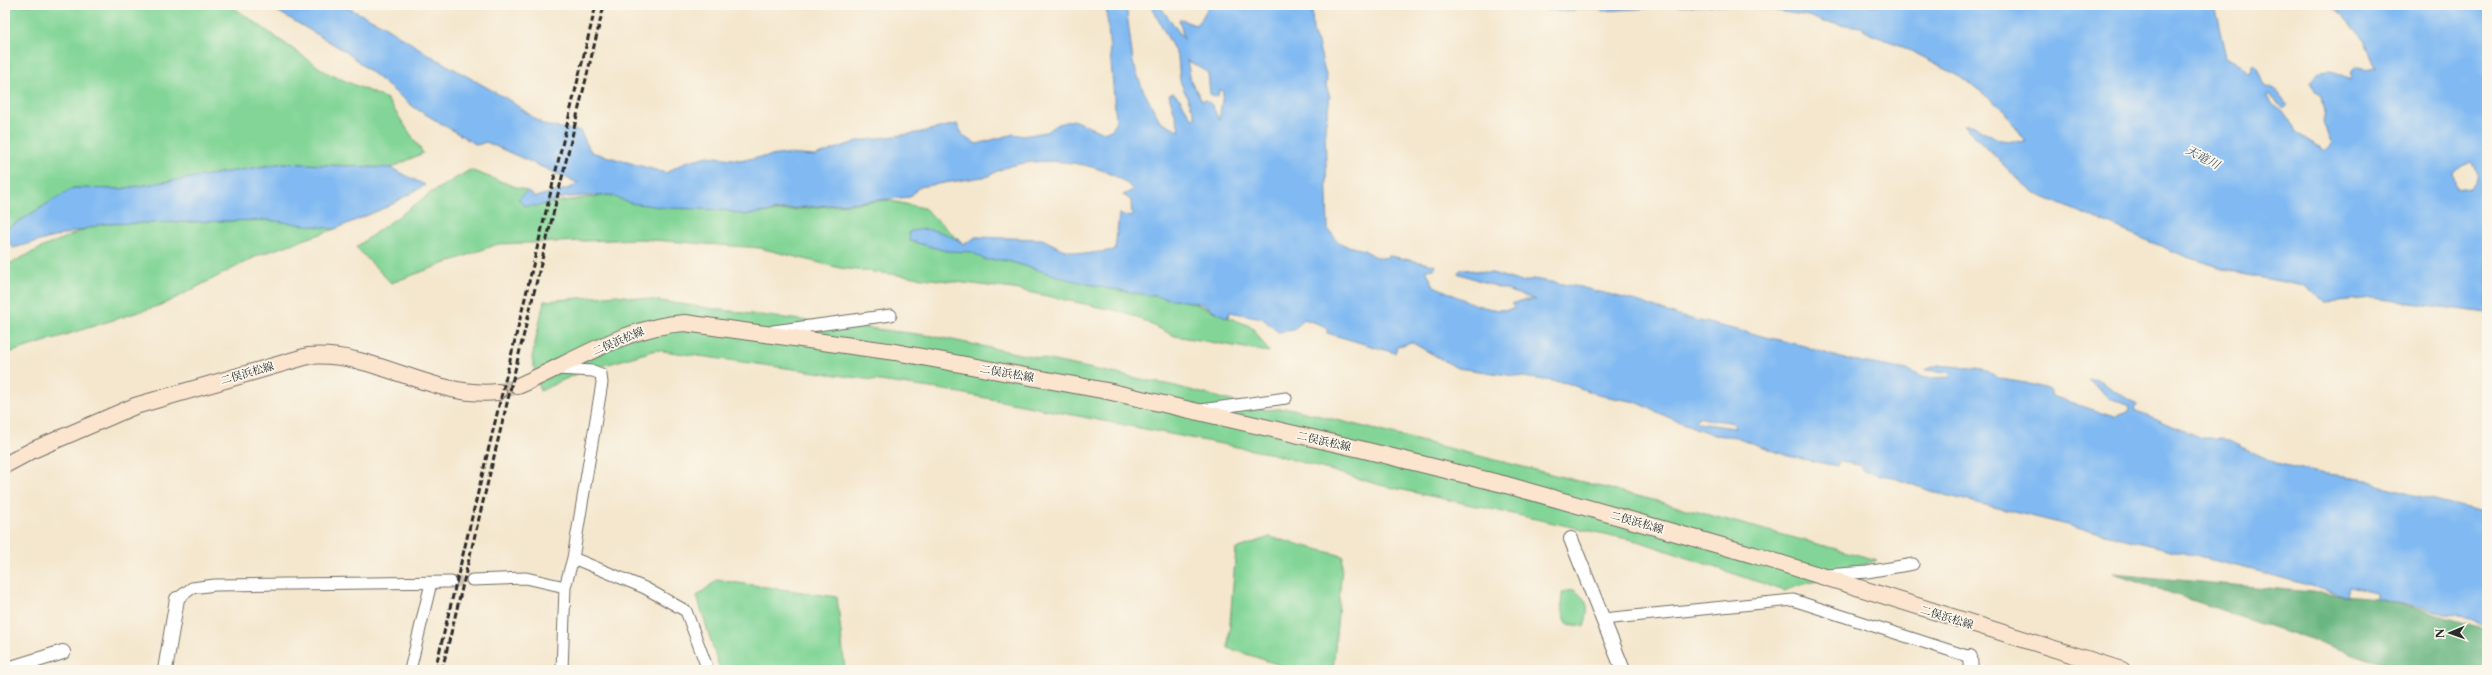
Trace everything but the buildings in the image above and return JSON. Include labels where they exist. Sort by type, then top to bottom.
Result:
[{"type":"main road","name":"二俣浜松線","points":[[518,386],[558,369],[634,332],[663,324],[685,323],[902,354],[1107,391],[1503,484],[1754,555],[1815,576],[2122,670]]},
{"type":"main road","name":"二俣浜松線","points":[[5,464],[33,450],[135,406],[308,356],[325,354],[349,357],[445,389],[479,394],[498,392]]},
{"type":"street","points":[[761,333],[891,315]]},
{"type":"street","points":[[558,369],[593,371],[601,374],[602,384],[573,558],[564,587],[562,670]]},
{"type":"street","points":[[1190,411],[1286,398]]},
{"type":"street","points":[[1571,539],[1623,670]]},
{"type":"street","points":[[573,558],[645,588],[686,611],[708,670]]},
{"type":"street","points":[[1815,576],[1867,572],[1913,564]]},
{"type":"street","points":[[472,580],[526,578],[564,587]]},
{"type":"street","points":[[165,670],[177,599],[192,588],[216,585],[396,581],[431,583],[451,582]]},
{"type":"street","points":[[410,670],[431,583]]},
{"type":"street","points":[[1603,619],[1793,600],[1971,664]]},
{"type":"street","points":[[6,670],[63,652]]},
{"type":"green space","points":[[5,5],[230,5],[327,73],[387,99],[423,153],[391,168],[284,163],[120,189],[73,188],[5,230]]},
{"type":"green space","points":[[470,170],[527,191],[525,206],[610,195],[761,213],[886,200],[924,208],[972,252],[1120,290],[1191,302],[1252,327],[1269,352],[1175,336],[1127,313],[1014,289],[840,268],[760,248],[640,239],[498,244],[391,283],[356,247],[432,192]]},
{"type":"green space","points":[[299,219],[335,229],[259,255],[164,304],[5,354],[5,266],[43,247],[97,224]]},
{"type":"green space","points":[[617,295],[751,314],[933,336],[1175,386],[1266,410],[1289,408],[1638,496],[1877,560],[1826,579],[1795,586],[1785,591],[1641,542],[1380,485],[1273,454],[945,390],[656,350],[578,373],[540,391],[532,358],[544,301]]},
{"type":"green space","points":[[1270,537],[1343,556],[1333,670],[1295,670],[1228,648],[1236,549]]},
{"type":"green space","points":[[2113,574],[2377,598],[2487,629],[2487,670],[2402,670]]},
{"type":"green space","points":[[717,580],[837,597],[845,670],[720,670],[697,596]]},
{"type":"green space","points":[[1574,590],[1586,602],[1587,615],[1584,626],[1567,624],[1563,612],[1561,600],[1563,592]]},
{"type":"water","points":[[267,5],[342,5],[381,24],[431,56],[509,100],[544,125],[580,131],[591,152],[666,173],[685,162],[708,156],[740,160],[785,154],[815,156],[858,141],[917,133],[957,124],[964,137],[977,144],[1014,134],[1023,136],[1046,132],[1056,125],[1073,120],[1101,132],[1112,130],[1116,120],[1106,5],[1126,5],[1133,62],[1142,88],[1160,121],[1180,131],[1169,95],[1173,93],[1182,102],[1193,119],[1196,117],[1180,81],[1178,57],[1151,6],[1143,5],[1159,5],[1184,39],[1179,19],[1195,25],[1201,20],[1209,5],[1312,5],[1313,33],[1318,43],[1327,80],[1326,86],[1330,97],[1325,127],[1328,229],[1340,244],[1364,250],[1373,256],[1384,258],[1390,256],[1435,265],[1435,269],[1426,270],[1434,286],[1484,307],[1505,310],[1515,308],[1511,304],[1524,300],[1536,300],[1457,273],[1462,269],[1492,273],[1522,282],[1533,279],[1580,287],[1640,302],[1679,316],[1804,346],[1840,358],[1907,370],[1925,378],[1952,377],[1947,372],[1924,370],[1938,365],[1987,371],[2001,379],[2026,383],[2050,390],[2052,396],[2115,417],[2128,412],[2129,406],[2109,398],[2088,380],[2097,379],[2137,405],[2135,410],[2201,438],[2222,438],[2276,463],[2319,473],[2368,479],[2378,486],[2487,513],[2487,627],[2460,615],[2445,614],[2377,598],[2377,592],[2349,587],[2347,596],[2257,571],[1936,493],[1891,477],[1863,471],[1862,466],[1839,461],[1837,466],[1788,456],[1736,437],[1714,435],[1672,419],[1636,402],[1598,395],[1567,383],[1457,368],[1411,342],[1397,347],[1395,353],[1327,333],[1327,327],[1304,319],[1294,330],[1278,332],[1262,318],[1230,312],[1227,318],[1202,304],[1105,288],[1067,279],[1005,260],[985,260],[972,252],[946,251],[910,241],[909,232],[924,229],[938,231],[951,236],[964,244],[976,237],[1042,239],[1062,249],[1084,254],[1115,250],[1119,214],[1132,217],[1131,200],[1123,195],[1133,190],[1121,179],[1104,171],[1084,165],[1042,161],[1021,164],[1003,168],[989,176],[919,187],[910,197],[787,209],[745,215],[723,210],[667,208],[630,203],[610,195],[566,197],[539,206],[525,206],[518,199],[527,191],[535,197],[570,188],[578,183],[486,142],[477,145],[415,108],[345,51]],"holes":[[[1187,60],[1208,73],[1210,94],[1215,97],[1218,96],[1219,90],[1222,90],[1223,94],[1219,120],[1212,105],[1206,100],[1202,101],[1191,81]],[[1699,417],[1733,423],[1735,428],[1698,423],[1695,420]]]},
{"type":"water","points":[[1539,5],[1739,5],[1681,6],[1602,11],[1588,8],[1564,11],[1547,9]]},
{"type":"water","name":"天竜川","points":[[1739,5],[2214,5],[2226,57],[2237,63],[2249,74],[2253,64],[2258,68],[2265,85],[2276,90],[2288,105],[2284,109],[2268,94],[2267,97],[2271,103],[2283,112],[2299,134],[2326,151],[2332,144],[2323,123],[2325,112],[2322,97],[2316,93],[2310,82],[2318,72],[2330,71],[2350,80],[2351,71],[2355,67],[2365,70],[2376,68],[2363,38],[2343,16],[2330,5],[2487,5],[2487,313],[2373,298],[2326,302],[2304,286],[2242,274],[2187,257],[2036,194],[2017,178],[1963,125],[1972,125],[2000,140],[2026,142],[2006,112],[1970,83],[1899,45],[1870,34],[1861,27],[1823,22],[1809,16]],"holes":[[[2472,162],[2476,169],[2477,179],[2470,189],[2456,187],[2453,174],[2462,166]]]},
{"type":"water","points":[[284,163],[391,168],[425,185],[389,206],[335,229],[267,220],[103,224],[13,248],[5,235],[5,230],[73,188],[120,189]]},
{"type":"tunnel","points":[[498,392],[518,386]]},
{"type":"tunnel","points":[[451,582],[472,580]]},
{"type":"railway","points":[[435,670],[596,5]]},
{"type":"railway","points":[[442,670],[604,5]]}]
